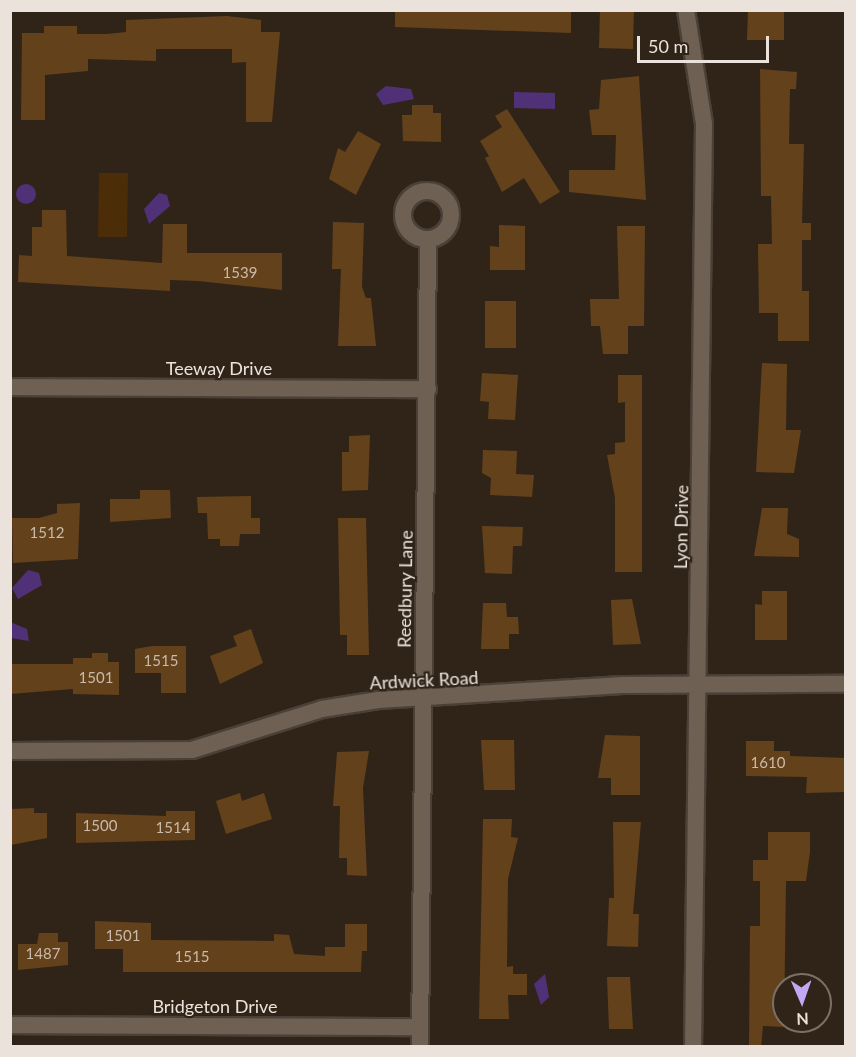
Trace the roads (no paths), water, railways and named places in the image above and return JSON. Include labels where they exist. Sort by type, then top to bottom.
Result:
[{"type":"street","name":"Lyon Drive","points":[[686,10],[704,124],[693,1047]]},
{"type":"street","name":"Reedbury Lane","points":[[420,1047],[428,239]]},
{"type":"street","name":"Teeway Drive","points":[[10,387],[428,389]]},
{"type":"street","name":"Ardwick Road","points":[[10,751],[192,750],[322,710],[423,699],[699,684],[846,684]]},
{"type":"street","name":"Bridgeton Drive","points":[[10,1025],[420,1027]]}]
